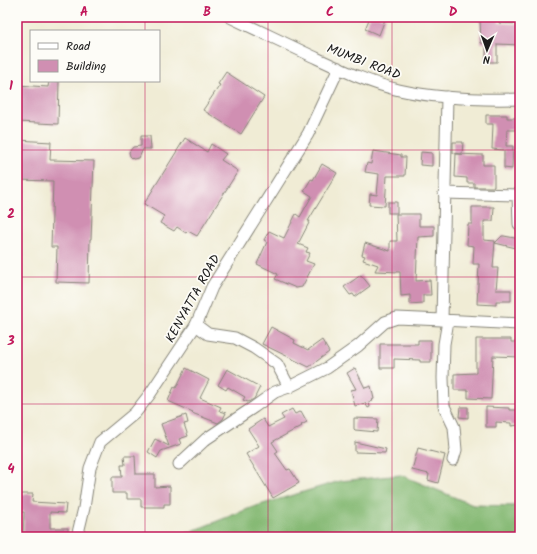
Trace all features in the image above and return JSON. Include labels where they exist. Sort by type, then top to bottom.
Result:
[{"type":"street","name":"MUMBI ROAD","points":[[230,17],[339,68],[370,81],[400,90],[447,97],[489,100],[520,99]]},
{"type":"street","name":"KENYATTA ROAD","points":[[77,537],[84,508],[90,468],[100,442],[135,413],[150,394],[196,325],[212,287],[308,134],[339,68]]},
{"type":"street","points":[[447,97],[444,193],[444,406],[454,427],[456,450],[454,460]]},
{"type":"street","points":[[444,193],[518,195],[519,224]]},
{"type":"street","points":[[179,464],[206,439],[276,392],[327,368],[358,346],[385,322],[397,318],[520,324]]},
{"type":"street","points":[[196,325],[208,334],[235,338],[254,348],[277,364],[289,387]]},
{"type":"green space","points":[[401,475],[473,505],[520,506],[520,537],[171,537],[182,535],[253,507],[340,481]]},
{"type":"building","points":[[370,17],[386,17],[379,35],[365,29]]},
{"type":"building","points":[[480,20],[499,20],[499,23],[520,24],[520,45],[497,44],[497,62],[486,62],[486,43],[481,43]]},
{"type":"building","points":[[226,72],[264,97],[241,134],[203,110],[220,85],[218,84]]},
{"type":"building","points":[[49,82],[59,82],[58,124],[17,122],[17,85],[48,87]]},
{"type":"building","points":[[486,115],[507,115],[507,118],[520,118],[520,130],[507,130],[506,146],[513,146],[512,169],[504,168],[504,150],[492,149],[493,124],[486,124]]},
{"type":"building","points":[[141,136],[150,136],[151,149],[143,149],[139,158],[133,159],[129,152],[133,147],[141,146]]},
{"type":"building","points":[[185,138],[207,152],[211,144],[226,154],[221,160],[238,171],[197,236],[188,231],[186,233],[177,227],[174,231],[160,223],[164,216],[144,204]]},
{"type":"building","points":[[17,140],[51,142],[50,160],[94,161],[89,283],[56,282],[57,247],[51,247],[53,181],[17,180]]},
{"type":"building","points":[[453,142],[463,142],[462,154],[453,153]]},
{"type":"building","points":[[373,151],[406,157],[405,176],[387,176],[385,206],[369,205],[370,194],[377,195],[379,174],[365,172],[367,163],[371,164]]},
{"type":"building","points":[[421,152],[432,153],[432,166],[420,165]]},
{"type":"building","points":[[456,154],[483,155],[483,165],[494,165],[494,187],[474,187],[474,183],[467,183],[467,178],[455,177]]},
{"type":"building","points":[[322,164],[337,173],[308,221],[310,221],[298,244],[308,248],[306,252],[310,253],[306,261],[314,264],[302,287],[296,288],[275,279],[278,274],[257,264],[267,242],[264,240],[269,231],[284,238],[296,214],[300,217],[312,196],[304,191],[311,179],[313,180]]},
{"type":"building","points":[[388,202],[397,202],[397,213],[388,213]]},
{"type":"building","points":[[472,207],[494,207],[493,221],[484,221],[484,240],[495,241],[493,268],[498,268],[496,290],[511,290],[511,301],[496,301],[496,305],[477,304],[479,264],[473,264],[474,246],[467,245],[468,224],[472,224]]},
{"type":"building","points":[[396,214],[419,214],[419,226],[434,226],[434,236],[418,237],[416,281],[430,280],[431,295],[423,295],[423,303],[410,304],[410,295],[401,296],[400,272],[375,271],[378,265],[363,260],[365,256],[362,255],[365,243],[390,251],[390,241],[397,241]]},
{"type":"building","points":[[502,236],[520,239],[520,249],[495,243]]},
{"type":"building","points":[[361,275],[370,286],[355,297],[353,294],[350,295],[344,287]]},
{"type":"building","points":[[271,327],[295,340],[294,343],[308,350],[322,340],[329,352],[309,367],[262,344]]},
{"type":"building","points":[[476,339],[511,339],[511,342],[520,342],[520,357],[493,356],[491,399],[468,398],[468,390],[454,390],[454,374],[476,373]]},
{"type":"building","points":[[418,340],[431,340],[431,362],[394,359],[394,368],[380,368],[380,344],[418,344]]},
{"type":"building","points":[[186,368],[209,380],[200,398],[221,407],[219,411],[226,413],[223,419],[218,423],[192,413],[193,412],[168,401],[174,387],[176,388]]},
{"type":"building","points":[[355,368],[365,388],[371,386],[374,399],[372,400],[373,401],[369,402],[370,407],[368,408],[365,403],[355,406],[351,390],[356,389],[347,373]]},
{"type":"building","points":[[227,369],[260,387],[254,399],[248,402],[243,400],[245,397],[228,387],[226,390],[218,385]]},
{"type":"building","points":[[460,407],[468,407],[468,418],[459,417]]},
{"type":"building","points":[[486,407],[520,410],[520,425],[511,426],[511,423],[496,422],[496,427],[486,427]]},
{"type":"building","points":[[292,409],[295,414],[301,411],[307,422],[272,442],[278,451],[275,453],[287,470],[290,469],[299,483],[273,498],[246,454],[259,446],[248,429],[263,419],[268,427],[284,419],[281,415]]},
{"type":"building","points":[[186,415],[188,423],[184,424],[188,436],[179,439],[181,444],[161,451],[157,458],[148,452],[155,439],[169,446],[161,424]]},
{"type":"building","points":[[354,418],[378,419],[377,432],[355,430]]},
{"type":"building","points":[[355,442],[386,449],[385,453],[355,452]]},
{"type":"building","points":[[418,448],[445,455],[438,483],[428,480],[429,474],[412,470]]},
{"type":"building","points":[[124,456],[135,456],[136,474],[155,474],[155,487],[170,486],[170,504],[164,504],[164,507],[141,507],[141,499],[127,499],[127,493],[112,493],[112,477],[122,477],[121,465],[125,465]]},
{"type":"building","points":[[21,494],[33,494],[32,502],[66,504],[65,513],[50,512],[50,528],[68,528],[68,537],[23,537],[24,512],[21,512]]}]
